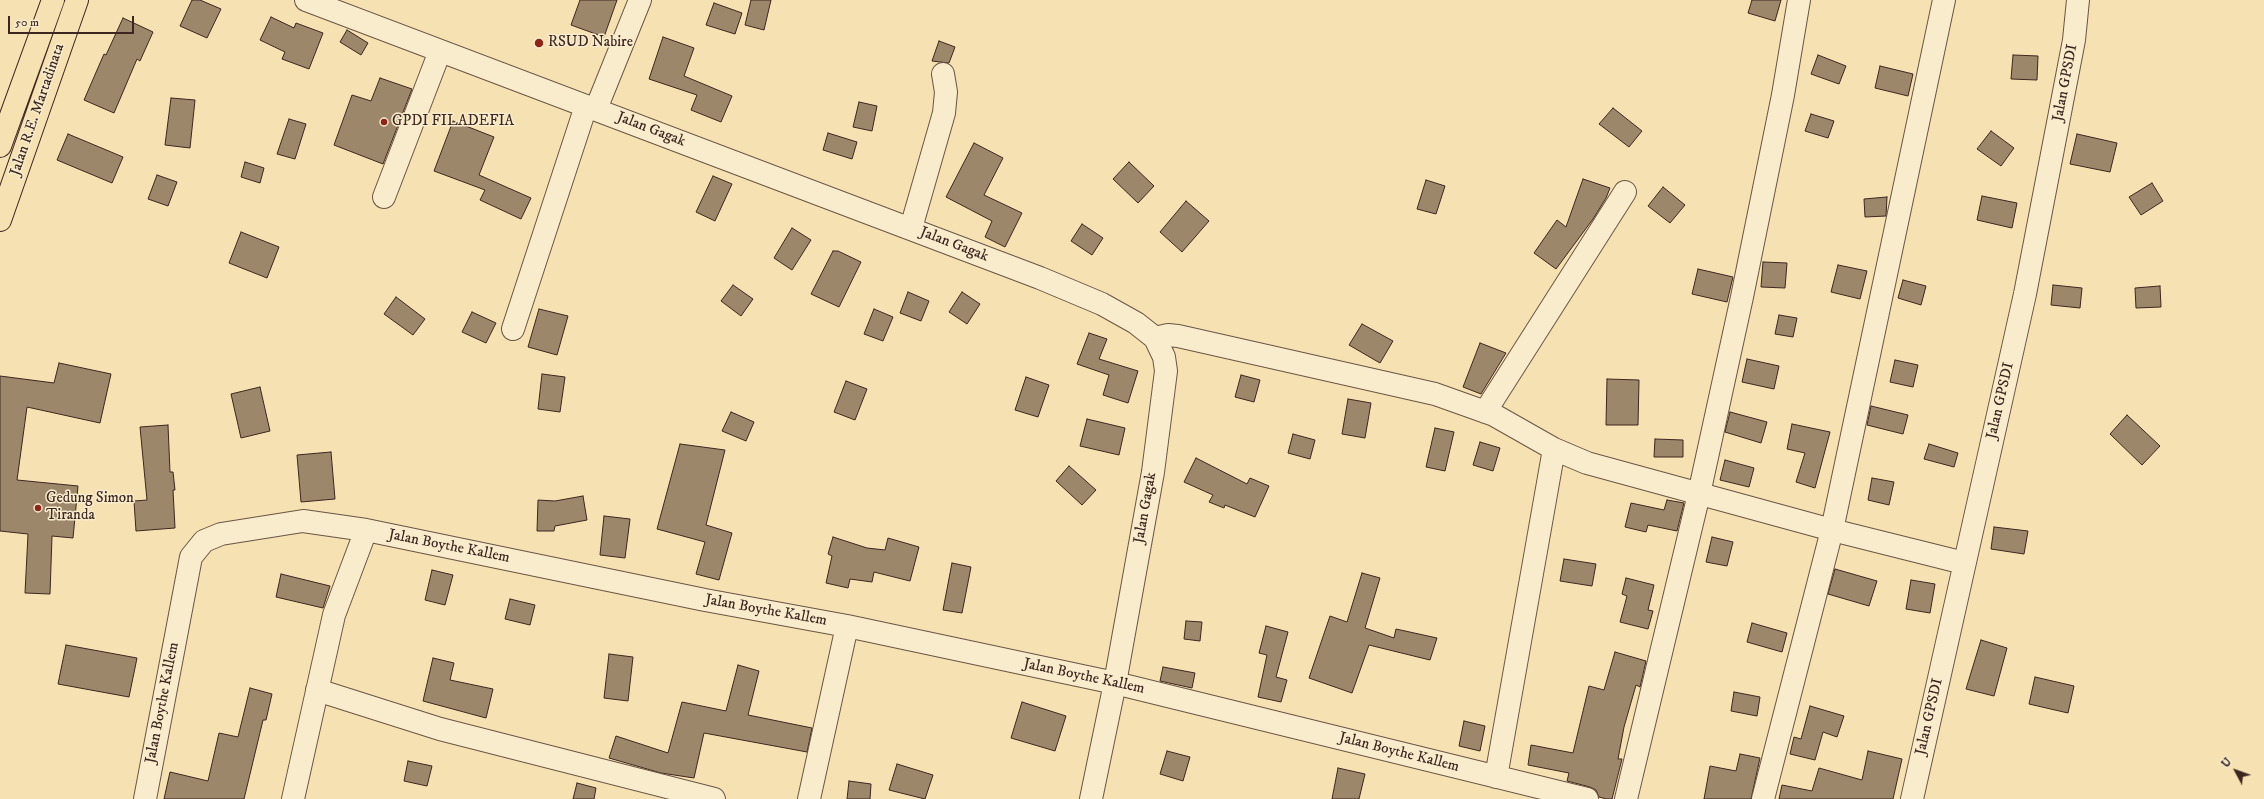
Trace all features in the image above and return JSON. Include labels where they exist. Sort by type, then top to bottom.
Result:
[{"type":"highway","name":"Jalan R.E. Martadinata","points":[[0,146],[53,0]]},
{"type":"highway","name":"Jalan R.E. Martadinata","points":[[0,220],[77,0]]},
{"type":"street","name":"Jalan Gagak","points":[[306,0],[911,228],[1102,304],[1136,323],[1155,338],[1164,357],[1166,371],[1153,472],[1115,683],[1091,799]]},
{"type":"street","points":[[513,329],[591,108],[640,0]]},
{"type":"street","points":[[1626,799],[1699,494],[1746,281],[1783,95],[1799,0]]},
{"type":"street","points":[[1763,799],[1832,530],[1944,0]]},
{"type":"street","name":"Jalan GPSDI","points":[[1912,799],[2025,294],[2074,40],[2078,0]]},
{"type":"street","points":[[384,197],[440,51]]},
{"type":"street","points":[[911,228],[944,113],[946,92],[943,74]]},
{"type":"street","points":[[1485,412],[1625,192]]},
{"type":"street","points":[[1155,338],[1168,335],[1178,336],[1435,394],[1485,412],[1554,449],[1602,468],[1832,530],[1964,563]]},
{"type":"street","points":[[1496,777],[1554,449]]},
{"type":"street","name":"Jalan Boythe Kallem","points":[[145,799],[191,557],[196,548],[204,541],[221,534],[303,521],[366,530],[705,600],[847,626],[1115,683],[1587,799]]},
{"type":"street","points":[[293,799],[334,615],[366,530]]},
{"type":"street","points":[[809,799],[847,626]]},
{"type":"street","points":[[317,690],[440,729],[714,799]]},
{"type":"building","points":[[192,0],[200,0],[221,9],[207,38],[180,26]]},
{"type":"building","points":[[580,0],[617,0],[604,37],[571,25]]},
{"type":"building","points":[[751,0],[771,0],[764,30],[745,25]]},
{"type":"building","points":[[1752,0],[1781,0],[1775,21],[1748,13]]},
{"type":"building","points":[[714,3],[742,13],[735,34],[706,25]]},
{"type":"building","points":[[271,17],[294,28],[296,23],[323,33],[309,69],[282,59],[285,52],[260,40]]},
{"type":"building","points":[[123,18],[153,32],[140,61],[137,59],[114,113],[84,100],[104,54],[106,55]]},
{"type":"building","points":[[347,30],[368,43],[361,55],[340,42]]},
{"type":"building","points":[[663,37],[694,48],[684,76],[732,96],[721,122],[691,110],[697,95],[649,79]]},
{"type":"building","points":[[939,41],[955,47],[949,63],[932,61]]},
{"type":"building","points":[[1818,55],[1846,66],[1839,84],[1811,74]]},
{"type":"building","points":[[2013,55],[2038,56],[2037,80],[2011,79]]},
{"type":"building","points":[[1880,66],[1913,74],[1908,96],[1875,88]]},
{"type":"building","name":"GPDI FILADEFIA","points":[[380,78],[412,89],[383,164],[334,145],[352,95],[371,101]]},
{"type":"building","points":[[171,98],[195,100],[190,148],[165,145]]},
{"type":"building","points":[[859,102],[877,106],[872,131],[853,127]]},
{"type":"building","points":[[1613,108],[1642,131],[1629,147],[1599,124]]},
{"type":"building","points":[[1811,114],[1834,121],[1828,138],[1805,131]]},
{"type":"building","points":[[289,119],[306,124],[295,159],[277,154]]},
{"type":"building","points":[[453,121],[494,137],[479,175],[531,198],[521,219],[480,200],[485,190],[434,171]]},
{"type":"building","points":[[1991,131],[2014,148],[2001,166],[1977,149]]},
{"type":"building","points":[[828,133],[857,142],[852,159],[823,150]]},
{"type":"building","points":[[68,134],[123,157],[112,183],[57,160]]},
{"type":"building","points":[[2077,134],[2117,143],[2110,172],[2070,164]]},
{"type":"building","points":[[974,143],[1003,158],[984,195],[1022,213],[1005,247],[985,237],[992,221],[946,197]]},
{"type":"building","points":[[245,162],[264,168],[260,183],[241,177]]},
{"type":"building","points":[[1129,162],[1154,186],[1138,203],[1113,179]]},
{"type":"building","points":[[157,175],[177,182],[168,206],[148,199]]},
{"type":"building","points":[[713,176],[732,184],[715,221],[696,212]]},
{"type":"building","points":[[1583,179],[1610,188],[1606,198],[1593,219],[1556,269],[1534,253],[1557,220],[1566,227]]},
{"type":"building","points":[[1426,180],[1445,186],[1436,214],[1417,209]]},
{"type":"building","points":[[2152,183],[2163,201],[2141,215],[2129,197]]},
{"type":"building","points":[[1663,187],[1685,205],[1670,223],[1648,206]]},
{"type":"building","points":[[1982,196],[2017,203],[2012,228],[1977,220]]},
{"type":"building","points":[[1887,197],[1886,216],[1865,217],[1864,199]]},
{"type":"building","points":[[1186,201],[1209,221],[1182,252],[1160,232]]},
{"type":"building","points":[[1082,224],[1103,238],[1092,255],[1071,241]]},
{"type":"building","points":[[792,228],[811,240],[792,270],[774,258]]},
{"type":"building","points":[[241,232],[279,247],[267,278],[229,263]]},
{"type":"building","points":[[833,251],[838,251],[861,262],[839,307],[811,294]]},
{"type":"building","points":[[1763,262],[1787,263],[1785,288],[1761,287]]},
{"type":"building","points":[[1838,265],[1867,271],[1860,299],[1831,292]]},
{"type":"building","points":[[1698,269],[1733,277],[1727,302],[1692,294]]},
{"type":"building","points":[[1903,280],[1926,286],[1921,305],[1898,298]]},
{"type":"building","points":[[733,285],[753,299],[741,316],[721,301]]},
{"type":"building","points":[[2053,285],[2082,288],[2080,308],[2051,305]]},
{"type":"building","points":[[2160,286],[2161,307],[2136,308],[2135,288]]},
{"type":"building","points":[[908,292],[929,301],[921,321],[900,313]]},
{"type":"building","points":[[962,292],[980,304],[967,324],[949,312]]},
{"type":"building","points":[[396,297],[425,319],[413,335],[384,314]]},
{"type":"building","points":[[539,309],[568,316],[557,355],[528,347]]},
{"type":"building","points":[[874,309],[893,317],[883,341],[864,334]]},
{"type":"building","points":[[472,312],[496,323],[486,343],[462,332]]},
{"type":"building","points":[[1779,315],[1797,318],[1793,337],[1775,334]]},
{"type":"building","points":[[1362,324],[1393,341],[1380,363],[1349,345]]},
{"type":"building","points":[[1089,333],[1107,339],[1099,359],[1138,371],[1128,403],[1103,395],[1109,375],[1077,364]]},
{"type":"building","points":[[1480,343],[1506,353],[1481,394],[1463,387]]},
{"type":"building","points":[[1747,359],[1779,366],[1774,389],[1742,382]]},
{"type":"building","points":[[1895,360],[1918,365],[1913,387],[1890,382]]},
{"type":"building","points":[[59,363],[111,374],[100,423],[27,407],[17,480],[78,486],[73,538],[52,536],[50,594],[25,593],[28,534],[0,531],[0,376],[54,383]]},
{"type":"building","points":[[542,374],[565,377],[560,412],[538,409]]},
{"type":"building","points":[[1241,375],[1260,380],[1254,402],[1235,397]]},
{"type":"building","points":[[1026,377],[1049,385],[1038,417],[1015,410]]},
{"type":"building","points":[[1607,379],[1639,380],[1638,425],[1606,425]]},
{"type":"building","points":[[846,381],[867,389],[855,420],[834,412]]},
{"type":"building","points":[[260,387],[270,431],[241,438],[231,394]]},
{"type":"building","points":[[1348,399],[1371,403],[1365,438],[1342,434]]},
{"type":"building","points":[[1871,406],[1908,415],[1903,434],[1867,425]]},
{"type":"building","points":[[731,412],[754,422],[746,441],[722,431]]},
{"type":"building","points":[[1730,412],[1767,422],[1761,443],[1725,432]]},
{"type":"building","points":[[2127,415],[2160,446],[2142,465],[2110,434]]},
{"type":"building","points":[[1087,419],[1125,428],[1119,455],[1080,446]]},
{"type":"building","points":[[1792,424],[1830,432],[1815,488],[1796,482],[1805,453],[1787,449]]},
{"type":"building","points":[[168,425],[170,472],[173,472],[175,490],[173,490],[175,528],[136,531],[134,501],[147,500],[140,427]]},
{"type":"building","points":[[1435,428],[1454,432],[1445,471],[1426,467]]},
{"type":"building","points":[[1293,434],[1315,440],[1310,459],[1288,453]]},
{"type":"building","points":[[1655,439],[1683,440],[1683,457],[1654,457]]},
{"type":"building","points":[[1480,442],[1500,448],[1493,471],[1473,465]]},
{"type":"building","points":[[680,444],[725,450],[706,525],[732,533],[719,580],[696,574],[705,542],[657,529]]},
{"type":"building","points":[[1929,444],[1958,453],[1954,467],[1924,459]]},
{"type":"building","points":[[331,452],[335,499],[301,502],[297,455]]},
{"type":"building","points":[[1196,458],[1247,484],[1250,478],[1269,486],[1255,517],[1225,505],[1224,508],[1209,502],[1213,495],[1184,482]]},
{"type":"building","points":[[1725,460],[1754,468],[1749,487],[1720,480]]},
{"type":"building","points":[[1069,466],[1096,490],[1082,505],[1056,481]]},
{"type":"building","points":[[1872,478],[1894,482],[1889,505],[1868,500]]},
{"type":"building","points":[[583,496],[587,520],[555,526],[554,531],[537,531],[538,500],[555,501]]},
{"type":"building","points":[[1667,500],[1684,503],[1677,531],[1648,525],[1646,532],[1625,527],[1631,503],[1664,510]]},
{"type":"building","points":[[604,516],[630,519],[625,558],[600,555]]},
{"type":"building","points":[[1994,527],[2028,531],[2024,554],[1991,549]]},
{"type":"building","points":[[833,537],[867,548],[885,550],[888,538],[919,547],[910,581],[874,572],[872,582],[850,579],[848,588],[826,583],[832,556],[828,554]]},
{"type":"building","points":[[1712,537],[1733,542],[1727,566],[1706,562]]},
{"type":"building","points":[[1564,559],[1596,564],[1592,586],[1560,581]]},
{"type":"building","points":[[952,563],[971,567],[962,613],[943,610]]},
{"type":"building","points":[[1835,569],[1877,581],[1869,606],[1828,594]]},
{"type":"building","points":[[432,570],[453,575],[445,605],[425,600]]},
{"type":"building","points":[[1362,573],[1380,578],[1365,628],[1394,638],[1396,629],[1437,638],[1430,660],[1369,645],[1352,693],[1309,678],[1330,616],[1347,622]]},
{"type":"building","points":[[281,574],[330,586],[323,608],[276,597]]},
{"type":"building","points":[[1626,578],[1654,585],[1648,610],[1653,611],[1648,629],[1620,622],[1627,596],[1622,594]]},
{"type":"building","points":[[1911,580],[1935,584],[1930,613],[1906,609]]},
{"type":"building","points":[[510,599],[535,605],[530,625],[505,619]]},
{"type":"building","points":[[1186,621],[1202,622],[1200,641],[1184,639]]},
{"type":"building","points":[[1752,623],[1787,633],[1782,652],[1747,642]]},
{"type":"building","points":[[1266,626],[1288,632],[1276,677],[1287,680],[1281,702],[1258,697],[1267,655],[1259,653]]},
{"type":"building","points":[[1981,640],[2007,648],[1994,696],[1966,689]]},
{"type":"building","points":[[66,645],[137,658],[129,697],[58,684]]},
{"type":"building","points":[[1615,652],[1646,661],[1640,687],[1636,685],[1624,727],[1618,759],[1622,759],[1612,799],[1607,799],[1599,797],[1596,790],[1590,787],[1567,781],[1569,773],[1528,765],[1531,745],[1573,753],[1589,686],[1604,690]]},
{"type":"building","points":[[609,654],[633,657],[628,701],[604,698]]},
{"type":"building","points":[[433,658],[454,663],[450,680],[493,689],[486,718],[423,701]]},
{"type":"building","points":[[738,665],[759,671],[748,715],[812,728],[807,752],[704,733],[694,778],[661,773],[609,758],[616,736],[668,753],[682,702],[726,711]]},
{"type":"building","points":[[1163,667],[1195,673],[1192,688],[1160,681]]},
{"type":"building","points":[[2035,677],[2074,686],[2068,713],[2029,704]]},
{"type":"building","points":[[250,688],[272,694],[266,720],[263,720],[244,799],[164,799],[170,772],[208,781],[219,733],[238,737]]},
{"type":"building","points":[[1734,692],[1760,697],[1757,716],[1731,711]]},
{"type":"building","points":[[1022,702],[1066,716],[1055,751],[1011,738]]},
{"type":"building","points":[[1810,706],[1844,716],[1837,737],[1823,732],[1815,760],[1790,754],[1794,737],[1801,739]]},
{"type":"building","points":[[1464,721],[1485,726],[1480,751],[1459,746]]},
{"type":"building","points":[[1167,751],[1190,757],[1183,781],[1160,774]]},
{"type":"building","points":[[1868,751],[1902,759],[1893,799],[1779,799],[1782,785],[1812,791],[1819,768],[1862,780]]},
{"type":"building","points":[[1740,754],[1760,758],[1751,799],[1704,799],[1710,766],[1736,771]]},
{"type":"building","points":[[408,761],[432,766],[427,786],[404,781]]},
{"type":"building","points":[[897,764],[933,775],[925,799],[889,790]]},
{"type":"building","points":[[1338,768],[1365,774],[1359,799],[1332,799]]},
{"type":"building","points":[[849,781],[871,784],[870,799],[847,799]]},
{"type":"building","points":[[577,783],[596,788],[594,799],[573,799]]},
{"type":"place","name":"RSUD Nabire","points":[[539,43]]},
{"type":"place","name":"GPDI FILADEFIA","points":[[384,122]]},
{"type":"place","name":"Gedung Simon Tiranda","points":[[38,508]]}]
